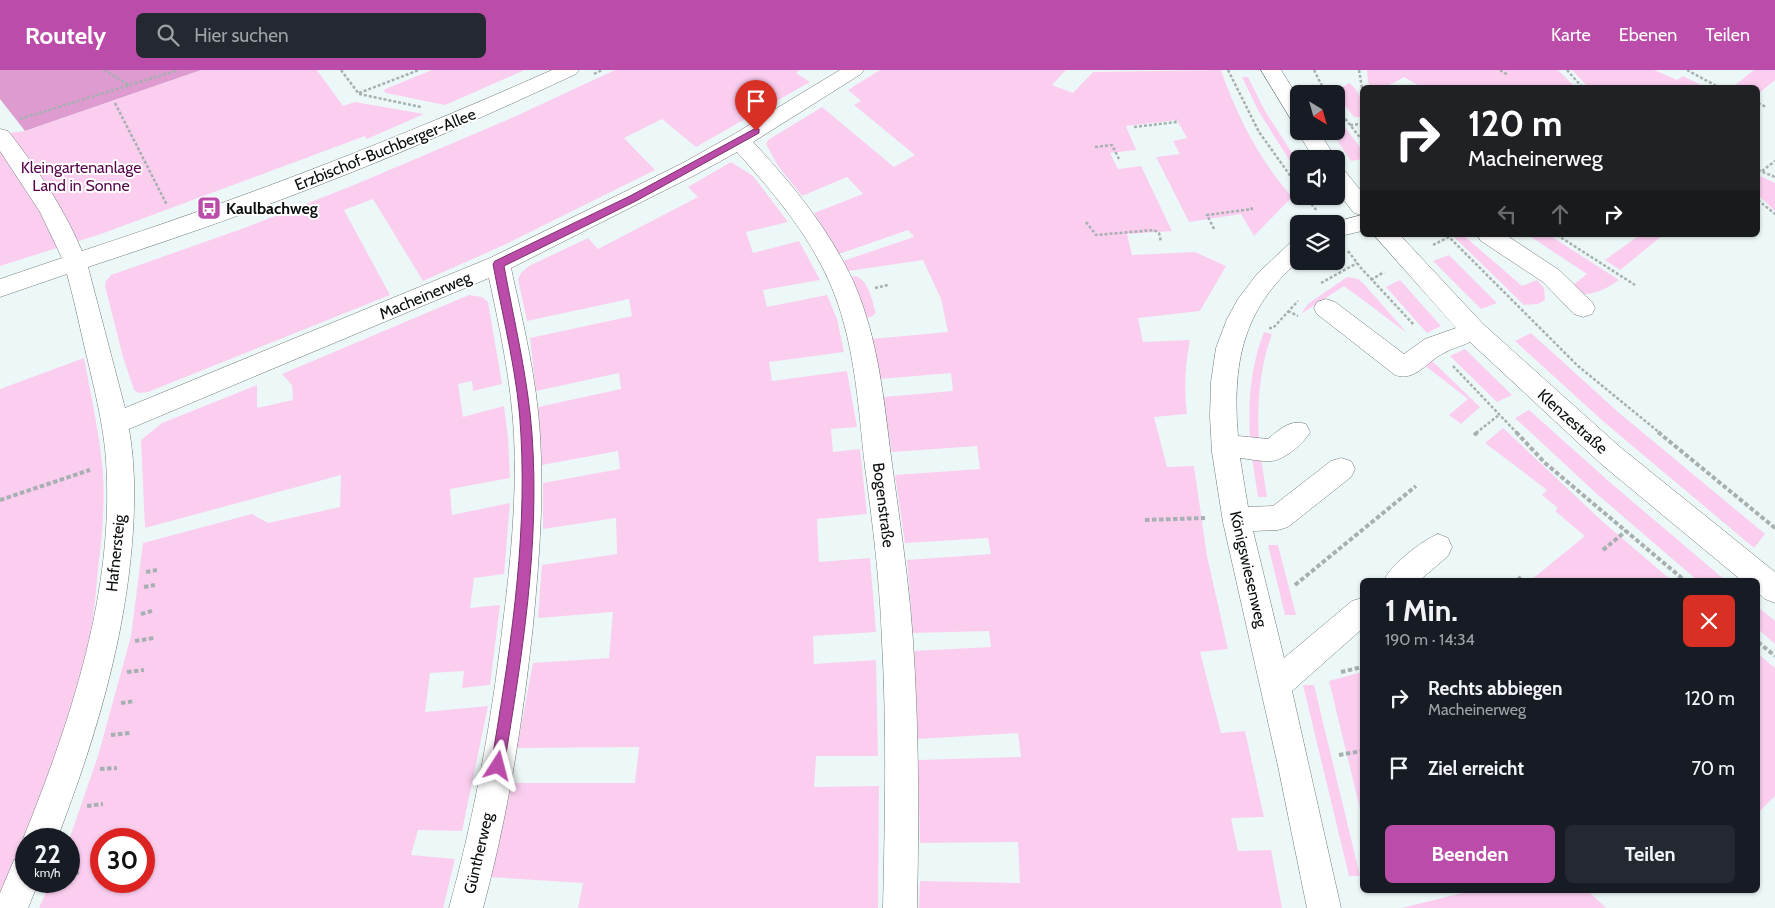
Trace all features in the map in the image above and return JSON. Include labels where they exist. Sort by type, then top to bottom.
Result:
[{"type":"street","name":"Erzbischof-Buchberger-Allee","points":[[0,288],[267,196],[328,173],[446,125],[569,70]]},
{"type":"street","name":"Macheinerweg","points":[[116,424],[498,264],[633,198],[739,141],[854,70]]},
{"type":"street","points":[[1270,70],[1290,102]]},
{"type":"street","points":[[6,128],[75,262]]},
{"type":"street","name":"Bogenstraße","points":[[739,141],[771,175],[812,228],[842,283],[858,333],[876,437],[894,593],[901,748],[900,908]]},
{"type":"street","points":[[1345,186],[1360,205]]},
{"type":"street","points":[[1345,236],[1360,225]]},
{"type":"street","name":"Klenzestraße","points":[[1388,237],[1474,332],[1610,455],[1775,590]]},
{"type":"street","points":[[1492,237],[1551,276],[1583,308]]},
{"type":"street","name":"Königswiesenweg","points":[[1290,256],[1268,276],[1246,307],[1236,327],[1229,348],[1225,376],[1224,518],[1275,686],[1324,908]]},
{"type":"street","name":"Hafnersteig","points":[[44,828],[70,758],[89,695],[104,631],[119,541],[120,461],[116,424],[75,262]]},
{"type":"street","name":"Güntherweg","points":[[466,908],[496,775],[507,712],[523,586],[528,521],[527,434],[523,401],[498,264]]},
{"type":"street","points":[[1326,308],[1404,368],[1434,346],[1474,332]]},
{"type":"street","points":[[1226,446],[1272,450],[1296,432]]},
{"type":"street","points":[[1224,518],[1278,518],[1341,469]]},
{"type":"street","points":[[1402,578],[1438,547]]},
{"type":"street","points":[[1275,686],[1360,614]]},
{"type":"street","points":[[12,908],[18,893]]},
{"type":"path","points":[[104,70],[130,86]]},
{"type":"path","points":[[6,128],[27,118],[178,70]]},
{"type":"path","points":[[341,70],[359,94],[421,107]]},
{"type":"path","points":[[359,94],[419,70]]},
{"type":"path","points":[[1228,70],[1254,123],[1279,164],[1290,177]]},
{"type":"path","points":[[1314,70],[1322,85]]},
{"type":"path","points":[[1359,70],[1362,85]]},
{"type":"path","points":[[1500,70],[1508,75]]},
{"type":"path","points":[[1567,70],[1580,85]]},
{"type":"path","points":[[1690,70],[1715,85]]},
{"type":"path","points":[[115,103],[167,204]]},
{"type":"path","points":[[1760,104],[1766,107]]},
{"type":"path","points":[[1345,119],[1360,138]]},
{"type":"path","points":[[1134,127],[1177,122],[1176,120]]},
{"type":"path","points":[[1350,125],[1360,124]]},
{"type":"path","points":[[1095,147],[1112,145],[1119,159]]},
{"type":"path","points":[[1775,161],[1762,171],[1775,177]]},
{"type":"path","points":[[1760,202],[1775,214]]},
{"type":"path","points":[[1214,229],[1207,215],[1218,212],[1252,209],[1250,206]]},
{"type":"path","points":[[1086,222],[1096,235],[1154,230],[1159,233],[1162,242]]},
{"type":"path","points":[[1449,237],[1578,366],[1775,528]]},
{"type":"path","points":[[1562,237],[1636,285]]},
{"type":"path","points":[[1345,245],[1361,268],[1545,462],[1682,578]]},
{"type":"path","points":[[875,288],[888,285]]},
{"type":"path","points":[[1474,434],[1499,414]]},
{"type":"path","points":[[0,500],[120,461]]},
{"type":"path","points":[[1294,585],[1416,486]]},
{"type":"path","points":[[1145,520],[1224,518]]},
{"type":"path","points":[[1604,550],[1626,531]]},
{"type":"path","points":[[130,642],[154,638]]},
{"type":"path","points":[[1760,644],[1775,656]]},
{"type":"path","points":[[1339,755],[1360,751]]},
{"type":"green space","name":"Kleingartenanlage Land in Sonne","points":[[201,70],[317,70],[343,106],[355,102],[424,114],[367,139],[365,136],[101,234],[0,266],[0,134],[26,131]]},
{"type":"green space","points":[[432,70],[525,70],[445,105],[386,93],[383,90]]},
{"type":"green space","points":[[615,70],[800,70],[796,73],[810,82],[696,147],[662,119],[624,138],[655,170],[504,245],[423,281],[373,199],[344,210],[390,295],[148,392],[139,393],[134,390],[123,357],[105,286],[106,281],[111,275],[247,227],[354,185],[514,117]]},
{"type":"green space","points":[[880,70],[1066,70],[1052,85],[1073,93],[1093,72],[1223,70],[1221,71],[1228,89],[1250,137],[1269,168],[1290,194],[1290,199],[1254,236],[1241,214],[1189,222],[1156,157],[1180,154],[1173,141],[1187,138],[1177,120],[1126,126],[1136,150],[1110,153],[1118,169],[1141,166],[1172,231],[1127,234],[1132,255],[1195,252],[1226,266],[1200,311],[1138,318],[1143,342],[1190,340],[1186,377],[1187,414],[1154,417],[1167,467],[1194,466],[1207,556],[1228,649],[1200,652],[1221,733],[1245,731],[1264,817],[1231,818],[1238,851],[1271,850],[1282,908],[919,908],[920,881],[1020,883],[1018,842],[920,843],[918,760],[1021,757],[1018,733],[918,739],[914,651],[991,647],[989,631],[913,633],[907,560],[991,554],[988,538],[905,543],[895,475],[980,469],[977,446],[892,452],[883,397],[953,391],[951,373],[879,379],[871,339],[948,332],[941,299],[923,260],[848,271],[843,261],[914,237],[908,230],[839,254],[814,213],[863,194],[847,177],[802,196],[778,166],[766,144],[768,140],[822,107],[894,167],[915,155],[854,105],[861,101],[848,90]]},
{"type":"green space","points":[[1367,70],[1558,70],[1573,85],[1418,85],[1404,77],[1390,85],[1370,85]]},
{"type":"green space","points":[[1572,70],[1654,70],[1677,80],[1683,76],[1701,85],[1586,85]]},
{"type":"green space","points":[[1754,70],[1775,70],[1775,80],[1760,92],[1760,85],[1735,85]]},
{"type":"green space","points":[[1242,77],[1248,77],[1265,111],[1290,150],[1290,161],[1259,112]]},
{"type":"green space","points":[[1349,83],[1356,90],[1360,98],[1360,117],[1354,117],[1345,106],[1345,85]]},
{"type":"green space","points":[[1345,127],[1360,147],[1360,159],[1351,161],[1337,140],[1345,140]]},
{"type":"green space","points":[[731,162],[753,176],[788,222],[746,232],[753,253],[799,241],[820,280],[763,290],[767,307],[827,295],[837,319],[844,352],[769,362],[772,381],[847,371],[857,427],[831,429],[833,452],[860,449],[867,514],[817,519],[819,562],[870,558],[876,632],[813,636],[814,664],[876,660],[878,756],[816,756],[814,787],[879,786],[878,908],[578,908],[583,883],[490,877],[512,783],[635,783],[639,747],[517,748],[533,663],[609,658],[613,612],[538,618],[542,565],[617,554],[616,518],[543,529],[543,483],[620,469],[618,451],[542,465],[538,407],[621,389],[619,373],[536,391],[530,338],[632,316],[629,299],[527,321],[518,279],[521,273],[529,266],[588,238],[598,249],[698,197],[688,187]]},
{"type":"green space","points":[[1760,176],[1775,183],[1775,211],[1760,197]]},
{"type":"green space","points":[[1454,237],[1465,237],[1522,286],[1537,280],[1544,288],[1545,300],[1538,304],[1524,305]]},
{"type":"green space","points":[[1531,237],[1552,237],[1619,280],[1595,293],[1582,294],[1568,289],[1587,274]]},
{"type":"green space","points":[[1637,237],[1661,237],[1620,270],[1605,260]]},
{"type":"green space","points":[[1449,255],[1497,303],[1481,309],[1433,261]]},
{"type":"green space","points":[[856,276],[864,282],[871,297],[876,313],[871,317],[864,318],[851,277]]},
{"type":"green space","points":[[1347,277],[1358,279],[1364,284],[1407,333],[1344,286],[1301,314],[1308,304]]},
{"type":"green space","points":[[1400,280],[1441,326],[1427,333],[1386,287]]},
{"type":"green space","points":[[469,295],[482,297],[488,302],[502,384],[473,391],[472,381],[458,384],[463,417],[504,406],[510,478],[450,489],[452,515],[510,503],[504,574],[474,578],[470,608],[500,605],[490,685],[462,688],[464,671],[430,673],[425,712],[488,706],[462,831],[418,830],[411,855],[455,859],[443,908],[39,908],[46,893],[80,893],[80,828],[73,828],[98,756],[131,636],[143,543],[252,514],[268,523],[340,507],[341,475],[145,528],[141,440],[162,423],[257,385],[257,408],[293,400],[292,385],[282,374]]},
{"type":"green space","points":[[1264,332],[1272,334],[1264,361],[1260,388],[1259,442],[1250,441],[1249,413],[1253,372]]},
{"type":"green space","points":[[1531,333],[1618,412],[1765,534],[1754,548],[1604,422],[1515,341]]},
{"type":"green space","points":[[1465,349],[1512,395],[1497,402],[1450,356]]},
{"type":"green space","points":[[84,358],[100,445],[104,486],[102,533],[95,603],[75,703],[53,768],[29,828],[15,828],[15,861],[0,895],[0,389]]},
{"type":"green space","points":[[1430,359],[1480,407],[1461,424],[1449,415],[1468,399],[1423,364]]},
{"type":"green space","points":[[1529,410],[1613,485],[1723,578],[1695,578],[1598,495],[1515,418]]},
{"type":"green space","points":[[1503,428],[1602,521],[1669,578],[1533,578],[1585,536],[1555,511],[1558,508],[1542,495],[1547,490],[1485,443]]},
{"type":"green space","points":[[1252,458],[1261,458],[1267,497],[1258,497]]},
{"type":"green space","points":[[1268,545],[1278,545],[1296,615],[1285,615]]},
{"type":"green space","points":[[1760,609],[1775,621],[1775,644],[1760,631]]},
{"type":"green space","points":[[1760,656],[1775,668],[1775,796],[1760,811]]},
{"type":"green space","points":[[1360,673],[1360,809],[1329,681]]},
{"type":"green space","points":[[1303,685],[1314,685],[1360,876],[1349,876]]},
{"type":"green space","points":[[1462,893],[1590,893],[1606,908],[1402,908]]},
{"type":"shaded area","points":[[0,70],[201,70],[25,131],[0,99]]},
{"type":"place","name":"Kaulbachweg","points":[[209,208]]},
{"type":"route","points":[[498,766],[510,694],[523,586],[528,521],[527,434],[516,350],[498,264],[633,198],[756,131]]}]
